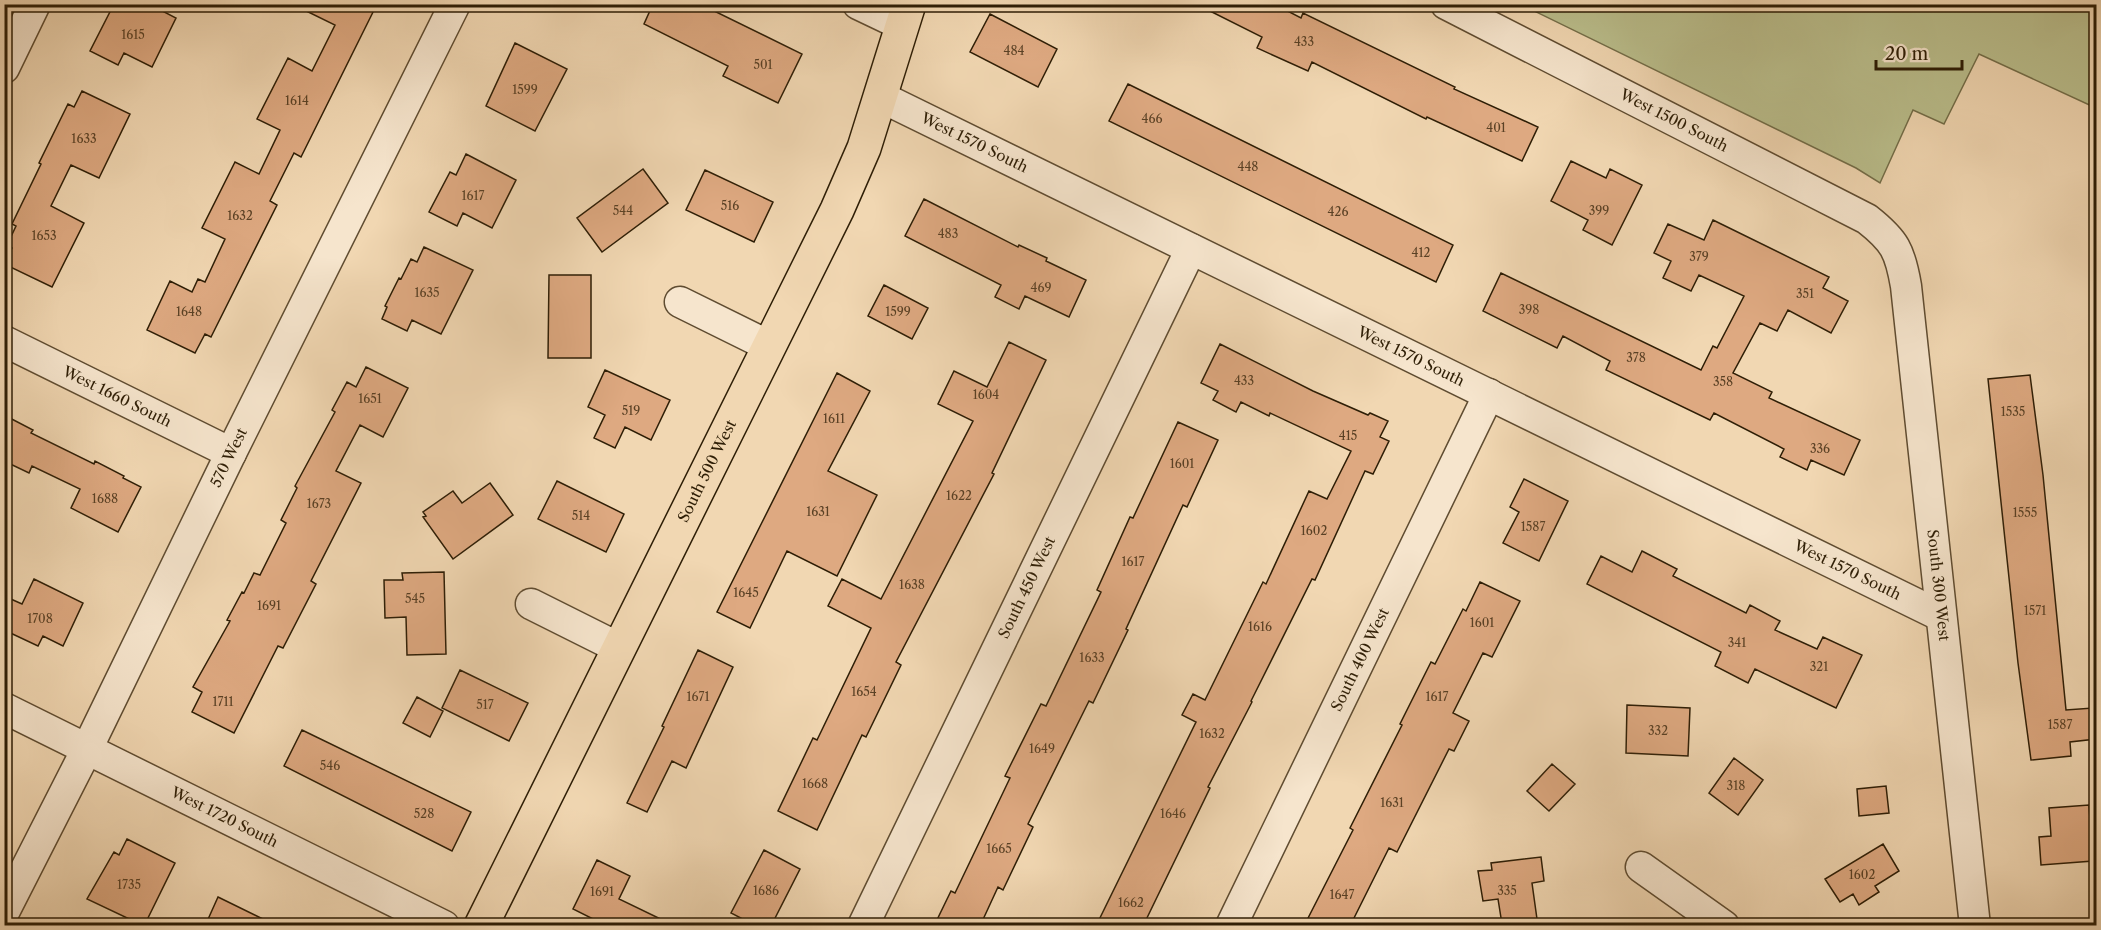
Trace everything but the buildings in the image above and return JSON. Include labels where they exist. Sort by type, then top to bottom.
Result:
[{"type":"main road","name":"South 500 West","points":[[481,926],[770,346],[850,180],[864,148],[906,15]]},
{"type":"street","points":[[4,68],[35,4]]},
{"type":"street","name":"570 West","points":[[4,912],[87,750],[231,453],[455,4]]},
{"type":"street","points":[[858,4],[906,15]]},
{"type":"street","name":"West 1500 South","points":[[1446,4],[1867,219],[1886,233],[1895,246]]},
{"type":"street","name":"West 1570 South","points":[[881,97],[1941,616]]},
{"type":"street","name":"South 300 West","points":[[1895,246],[1902,260],[1906,286],[1975,926]]},
{"type":"street","name":"South 450 West","points":[[863,926],[1191,249]]},
{"type":"street","points":[[680,303],[770,346]]},
{"type":"street","name":"West 1660 South","points":[[4,341],[231,453]]},
{"type":"street","name":"South 400 West","points":[[1231,926],[1490,394]]},
{"type":"street","points":[[531,604],[619,648]]},
{"type":"street","name":"West 1720 South","points":[[4,708],[444,926]]},
{"type":"street","points":[[1641,867],[1724,926]]},
{"type":"green space","points":[[1522,5],[2096,5],[2096,108],[1979,54],[1944,124],[1913,110],[1880,183],[1856,168]]}]
